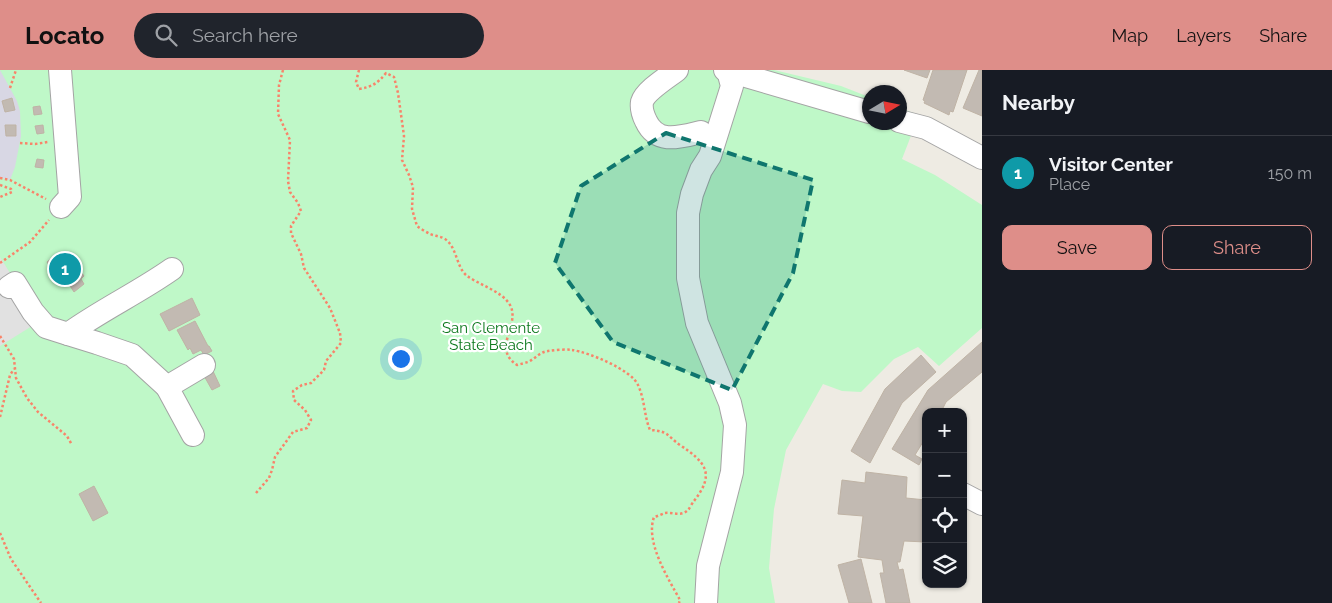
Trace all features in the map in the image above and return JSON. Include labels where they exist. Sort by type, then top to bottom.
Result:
[{"type":"street","points":[[677,70],[648,92],[642,102],[643,114],[649,127],[660,137],[672,138],[701,132]]},
{"type":"street","points":[[701,170],[697,151],[701,132],[714,89],[726,71]]},
{"type":"street","points":[[726,71],[862,110]]},
{"type":"street","points":[[706,603],[708,566],[732,472],[735,426],[730,403],[697,323],[688,278],[688,213],[692,194],[701,170],[710,156],[732,86],[726,71]]},
{"type":"street","points":[[57,73],[70,197],[61,207]]},
{"type":"street","points":[[907,122],[926,128],[982,158]]},
{"type":"street","points":[[68,334],[91,317],[151,284],[172,269]]},
{"type":"street","points":[[8,287],[15,283],[33,312],[46,327],[132,355],[167,387],[193,435]]},
{"type":"street","points":[[167,387],[204,365]]},
{"type":"street","points":[[967,496],[982,504]]},
{"type":"path","points":[[10,88],[16,70]]},
{"type":"path","points":[[256,493],[269,478],[275,457],[293,432],[307,428],[311,420],[305,410],[294,400],[293,391],[302,385],[310,383],[324,370],[326,361],[341,343],[340,333],[330,308],[304,268],[301,254],[291,232],[291,226],[301,211],[290,192],[288,181],[290,140],[278,114],[279,85],[283,70]]},
{"type":"path","points":[[358,70],[356,82],[359,89],[370,87],[379,82],[386,73],[394,77],[404,136],[402,160],[413,187],[412,209],[417,226],[431,234],[446,239],[455,251],[464,273],[500,296],[510,306],[512,322],[506,351],[511,361],[517,365],[528,362],[546,351],[572,350],[622,370],[638,383],[650,430],[659,430],[670,435],[701,460],[706,473],[705,484],[689,510],[679,514],[666,513],[654,517],[651,526],[655,547],[680,600],[679,603]]},
{"type":"path","points":[[20,143],[35,144],[49,142]]},
{"type":"path","points":[[0,178],[10,180],[61,207],[30,242],[0,263]]},
{"type":"path","points":[[0,185],[11,189],[12,192],[0,196]]},
{"type":"path","points":[[0,336],[14,359],[16,378],[31,405],[67,436],[72,445]]},
{"type":"path","points":[[0,417],[10,375],[15,367]]},
{"type":"path","points":[[0,533],[12,559],[41,603]]},
{"type":"highlighted area","points":[[666,133],[813,180],[793,273],[732,390],[613,342],[555,263],[581,186]]},
{"type":"green space","name":"San Clemente State Beach","points":[[0,70],[774,70],[841,86],[862,94],[862,130],[907,130],[907,111],[919,115],[902,159],[935,175],[982,205],[982,328],[939,366],[918,347],[894,359],[861,392],[842,391],[823,384],[786,450],[774,509],[769,568],[775,603],[0,603]]},
{"type":"shaded area","points":[[0,70],[17,101],[20,111],[21,136],[15,167],[10,180],[0,178]]},
{"type":"shaded area","points":[[0,257],[40,321],[0,346]]},
{"type":"building","points":[[904,70],[930,70],[927,78]]},
{"type":"building","points":[[933,70],[967,70],[953,112],[950,111],[949,115],[924,103],[925,101],[923,100]]},
{"type":"building","points":[[979,70],[982,70],[982,116],[963,108]]},
{"type":"building","points":[[12,98],[15,110],[5,112],[2,101]]},
{"type":"building","points":[[40,106],[42,114],[34,115],[33,107]]},
{"type":"building","points":[[5,125],[16,125],[16,136],[6,136]]},
{"type":"building","points":[[43,125],[44,133],[37,134],[35,126]]},
{"type":"building","points":[[37,159],[44,160],[43,168],[35,167]]},
{"type":"building","points":[[67,252],[84,276],[81,279],[84,284],[74,292],[65,278],[61,281],[47,262],[57,254],[62,256]]},
{"type":"building","points":[[192,298],[200,315],[169,331],[160,314]]},
{"type":"building","points":[[195,321],[212,351],[204,355],[201,350],[193,354],[190,348],[188,350],[177,330]]},
{"type":"building","points":[[982,342],[982,372],[946,402],[943,408],[922,408],[922,444],[915,455],[922,459],[919,465],[892,449],[928,390]]},
{"type":"building","points":[[921,355],[936,372],[902,403],[870,463],[851,451],[885,389]]},
{"type":"building","points":[[212,369],[220,386],[212,390],[203,374]]},
{"type":"building","points":[[866,472],[907,477],[906,498],[922,500],[922,542],[904,541],[900,562],[897,562],[899,570],[903,569],[910,603],[886,603],[880,573],[884,573],[882,560],[858,557],[863,516],[838,514],[842,480],[865,483]]},
{"type":"building","points":[[94,486],[108,513],[93,521],[79,494]]},
{"type":"building","points":[[861,559],[872,603],[849,603],[838,565]]},
{"type":"place","name":"Visitor Center","points":[[65,269]]}]
